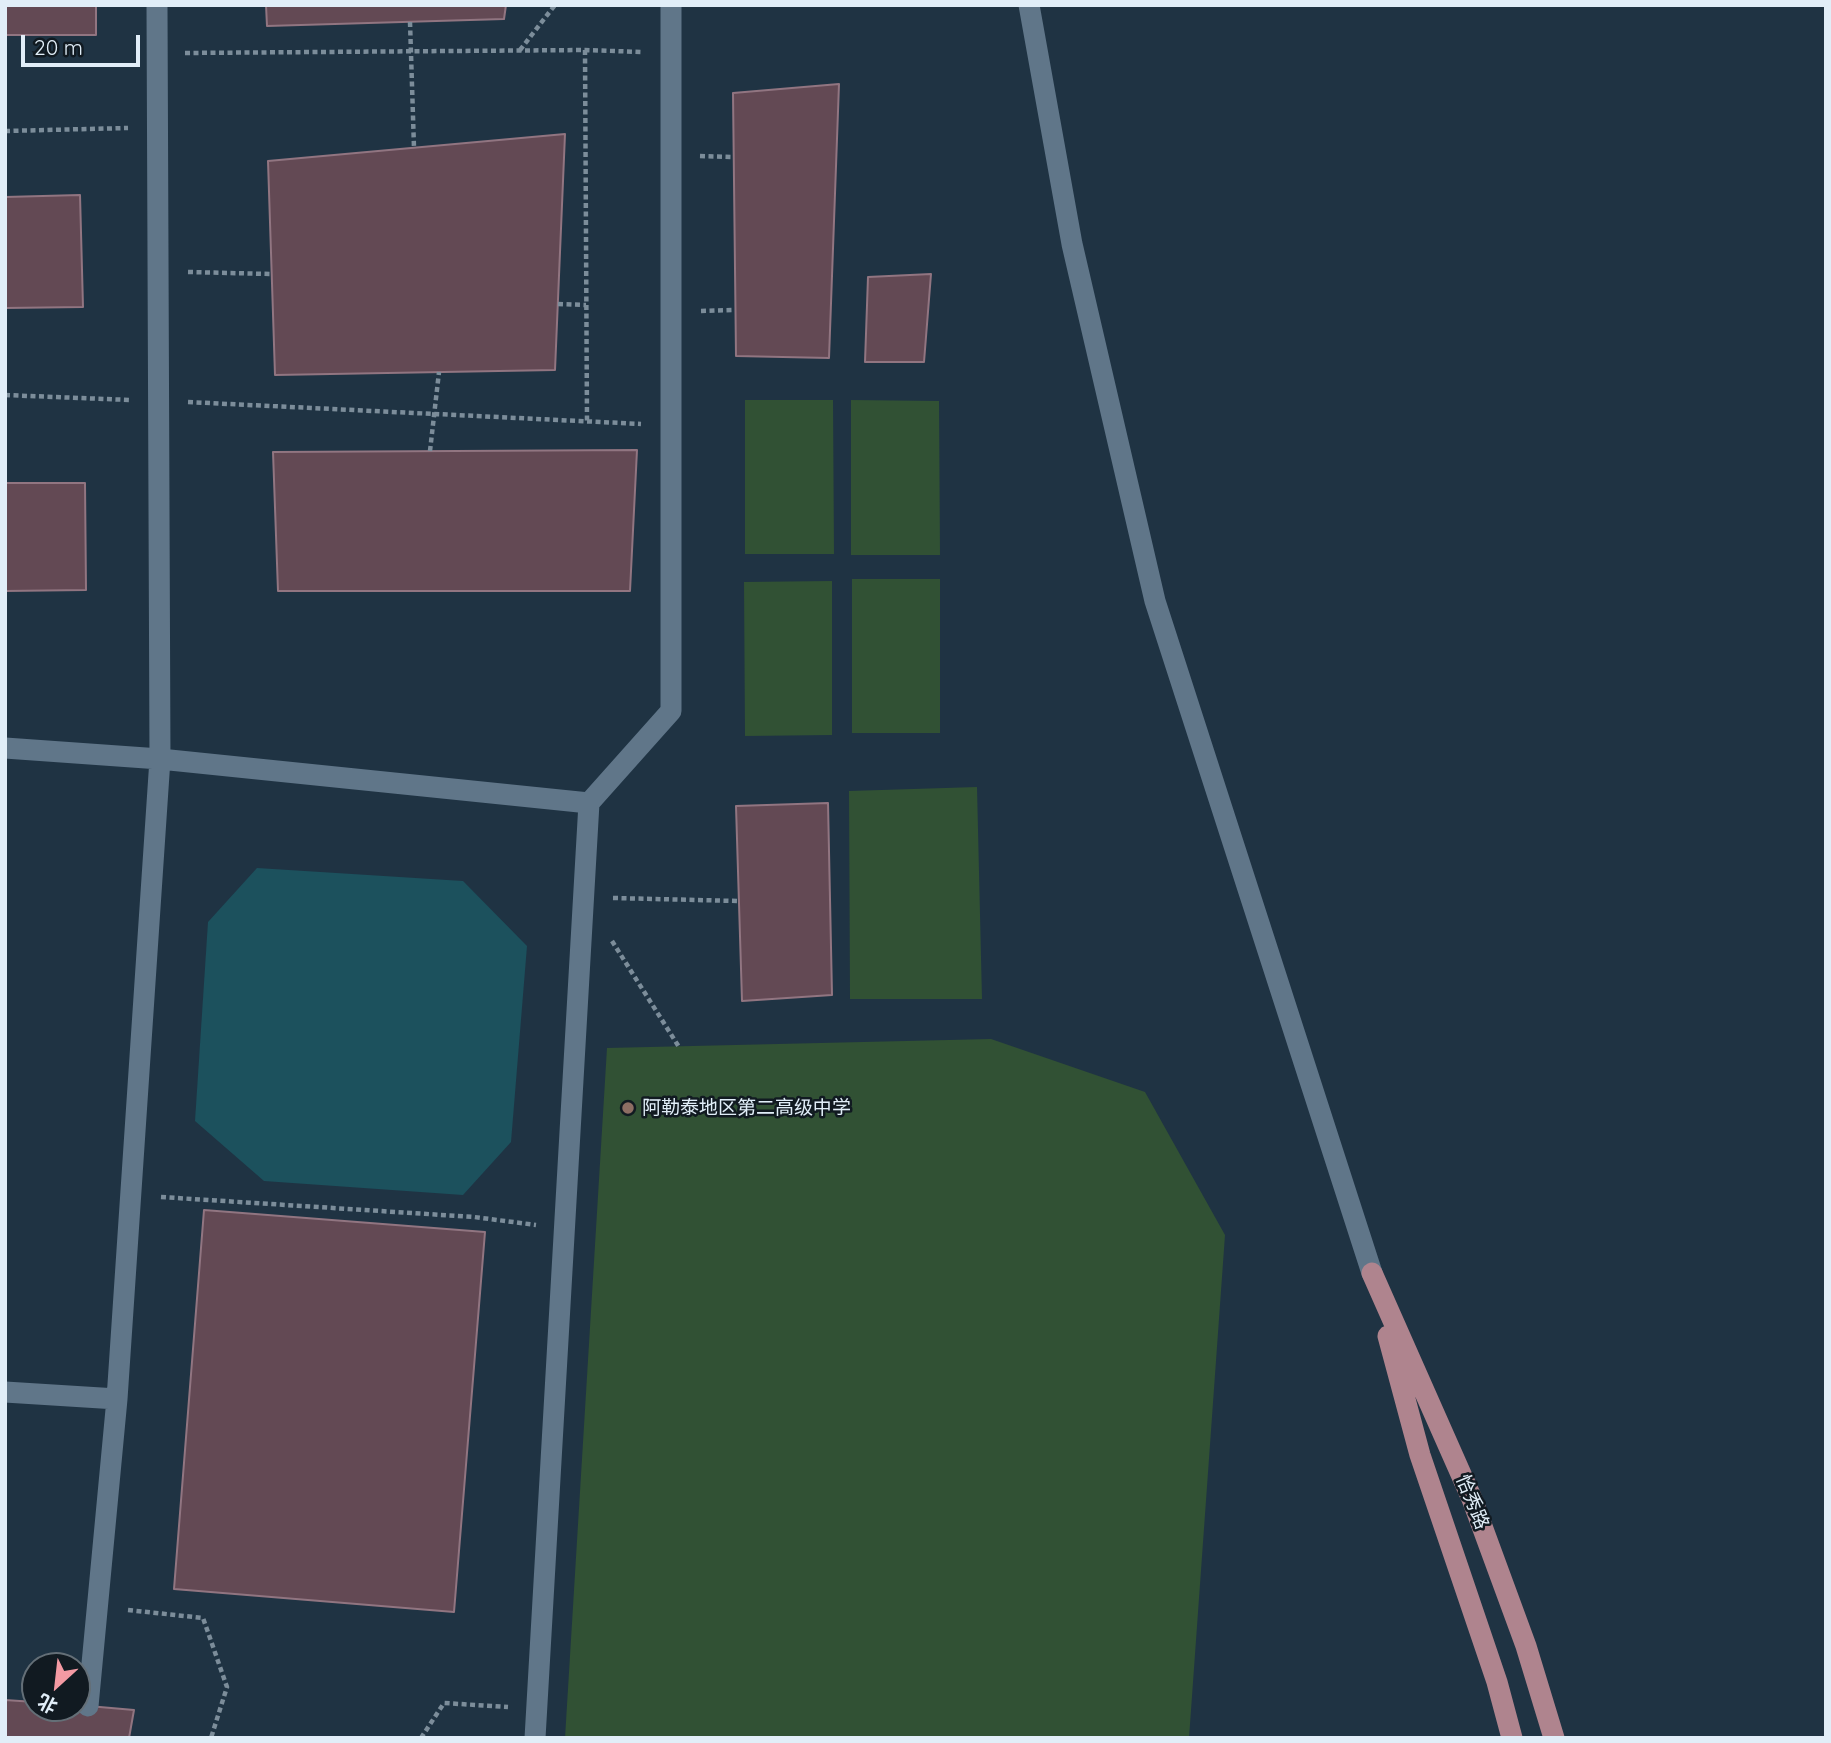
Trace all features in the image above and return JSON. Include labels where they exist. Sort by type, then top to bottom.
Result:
[{"type":"main road","points":[[1372,1273],[1420,1455],[1497,1682],[1512,1738]]},
{"type":"main road","name":"恰秀路","points":[[1372,1273],[1472,1499],[1526,1646],[1554,1738]]},
{"type":"street","points":[[91,1673],[117,1399],[160,759],[156,5]]},
{"type":"street","points":[[535,1738],[589,803],[671,711],[671,5]]},
{"type":"street","points":[[1029,5],[1072,244],[1155,601],[1372,1273]]},
{"type":"street","points":[[5,748],[160,759],[589,803]]},
{"type":"street","points":[[5,1392],[117,1399]]},
{"type":"path","points":[[520,51],[555,5]]},
{"type":"path","points":[[410,22],[414,148]]},
{"type":"path","points":[[157,53],[585,50],[671,53]]},
{"type":"path","points":[[585,50],[587,421]]},
{"type":"path","points":[[5,131],[157,127]]},
{"type":"path","points":[[158,272],[271,274]]},
{"type":"path","points":[[558,304],[586,305]]},
{"type":"path","points":[[430,451],[439,372]]},
{"type":"path","points":[[5,395],[671,425]]},
{"type":"path","points":[[584,898],[739,901]]},
{"type":"path","points":[[584,898],[680,1046]]},
{"type":"path","points":[[130,1195],[474,1217],[565,1228]]},
{"type":"path","points":[[97,1607],[203,1618],[227,1687],[211,1738]]},
{"type":"path","points":[[421,1738],[444,1703],[537,1709]]},
{"type":"shaded area","points":[[745,400],[833,400],[834,554],[745,554]]},
{"type":"shaded area","points":[[851,400],[939,401],[940,555],[851,555]]},
{"type":"shaded area","points":[[852,579],[940,579],[940,733],[852,733]]},
{"type":"shaded area","points":[[832,581],[832,735],[745,736],[744,582]]},
{"type":"shaded area","points":[[977,787],[982,999],[850,999],[849,791]]},
{"type":"shaded area","points":[[257,868],[463,881],[527,946],[511,1142],[463,1195],[264,1181],[195,1121],[208,922]]},
{"type":"shaded area","points":[[991,1039],[1145,1092],[1225,1235],[1189,1738],[565,1738],[607,1048]]},
{"type":"building","points":[[5,5],[96,5],[96,35],[5,35]]},
{"type":"building","points":[[266,5],[506,5],[504,19],[267,26]]},
{"type":"building","points":[[839,84],[829,358],[736,356],[733,93]]},
{"type":"building","points":[[565,134],[555,370],[275,375],[268,161]]},
{"type":"building","points":[[80,195],[83,307],[5,308],[5,197]]},
{"type":"building","points":[[931,274],[924,362],[865,362],[868,277]]},
{"type":"building","points":[[637,450],[630,591],[278,591],[273,452]]},
{"type":"building","points":[[5,483],[85,483],[86,590],[5,591]]},
{"type":"building","points":[[828,803],[832,995],[742,1001],[736,806]]},
{"type":"building","points":[[204,1210],[485,1232],[454,1612],[174,1589]]},
{"type":"building","points":[[5,1700],[21,1701],[21,1722],[91,1722],[91,1706],[134,1710],[129,1738],[5,1738]]},
{"type":"place","name":"阿勒泰地区第二高级中学","points":[[628,1108]]}]
